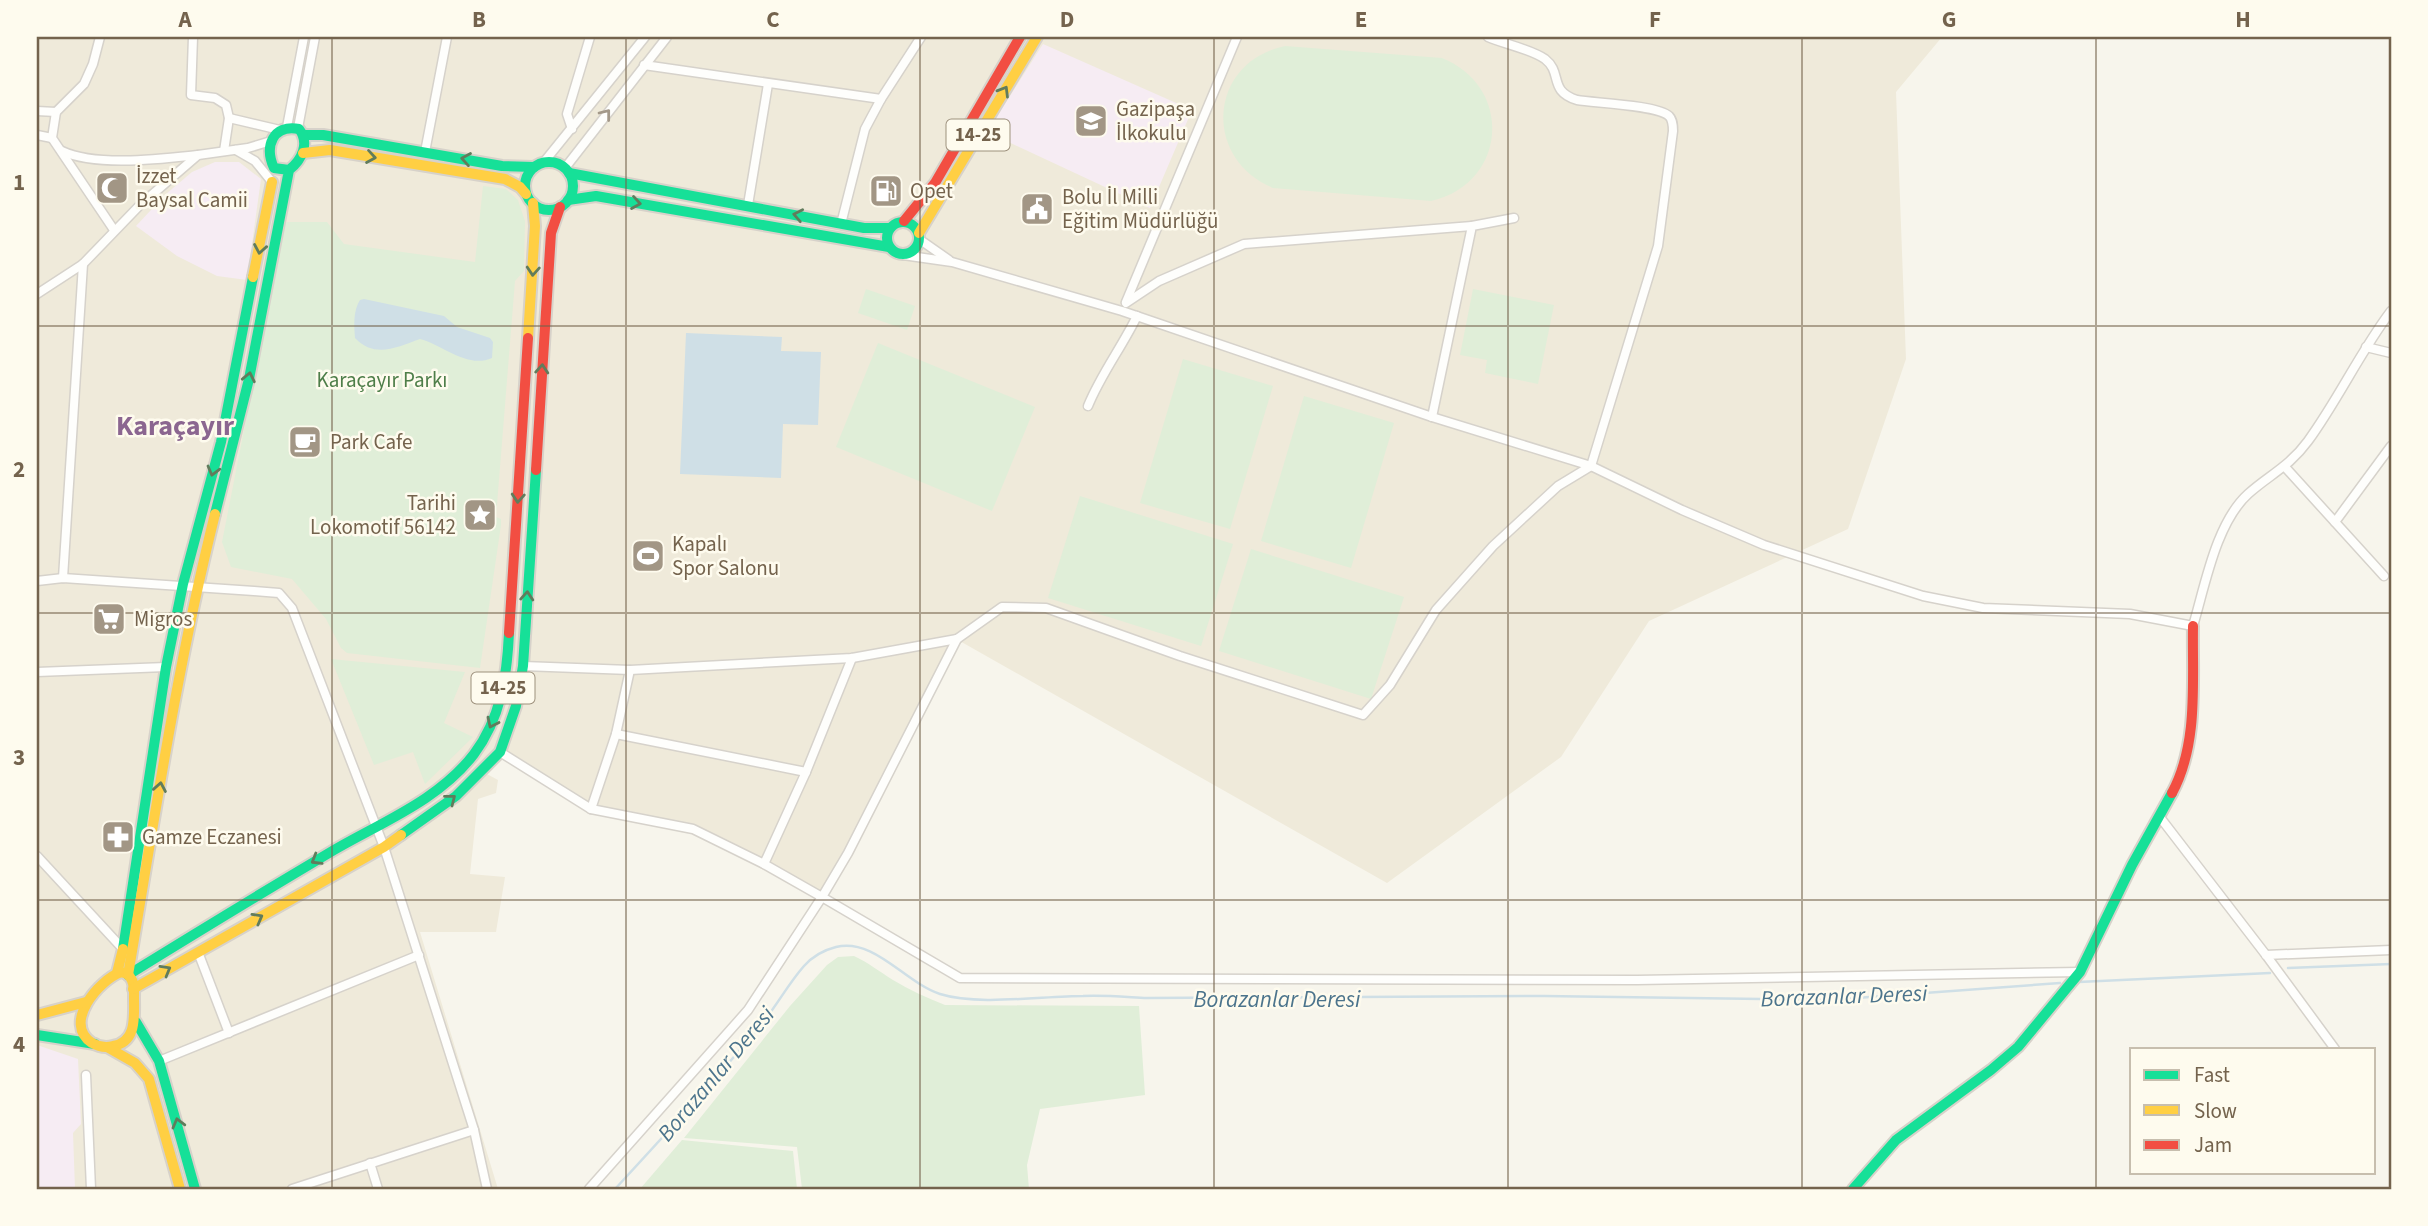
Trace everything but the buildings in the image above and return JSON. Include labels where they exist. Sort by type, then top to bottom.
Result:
[{"type":"main road","name":"14-25","points":[[37,1015],[86,1002],[122,974],[440,789],[464,766],[484,740],[499,711],[507,668],[535,237],[527,177],[539,165],[555,163],[596,180],[748,205],[864,228],[890,228],[904,221],[935,183],[1020,37]]},
{"type":"main road","name":"14-25","points":[[903,255],[913,251],[919,236],[1037,37]]},
{"type":"main road","points":[[292,130],[303,153]]},
{"type":"main road","points":[[289,170],[271,163],[271,141],[292,130],[502,166],[539,165]]},
{"type":"main road","points":[[303,153],[330,150],[505,179],[548,210],[596,197],[889,247],[903,255]]},
{"type":"main road","points":[[122,974],[197,585],[249,379],[289,170],[303,153]]},
{"type":"main road","name":"14-25","points":[[198,952],[384,846],[456,796],[500,752],[516,706],[523,666],[551,233],[573,184],[567,170]]},
{"type":"main road","points":[[122,974],[123,948],[166,667],[183,584],[221,442],[272,181]]},
{"type":"main road","points":[[904,221],[912,224],[919,236]]},
{"type":"main road","points":[[889,247],[887,236],[890,228]]},
{"type":"main road","points":[[1853,1189],[1896,1140],[2018,1047],[2080,972],[2178,781],[2192,716],[2193,626]]},
{"type":"main road","points":[[133,989],[198,952]]},
{"type":"main road","points":[[122,974],[132,979],[136,1022],[159,1061],[195,1189]]},
{"type":"main road","points":[[86,1002],[81,1013],[82,1030],[86,1037],[135,1063],[149,1079],[180,1189]]},
{"type":"main road","points":[[37,1035],[102,1046],[120,1045],[128,1039],[136,1022]]},
{"type":"street","points":[[100,37],[84,84],[56,112],[52,138],[114,230]]},
{"type":"street","points":[[193,37],[191,95],[215,98],[226,105],[229,118],[224,151]]},
{"type":"street","points":[[292,130],[304,37]]},
{"type":"street","points":[[292,130],[315,37]]},
{"type":"street","points":[[425,152],[447,37]]},
{"type":"street","points":[[572,130],[567,114],[590,37]]},
{"type":"street","points":[[539,165],[572,130],[645,37]]},
{"type":"street","points":[[567,170],[667,37]]},
{"type":"street","points":[[841,223],[865,129],[920,37]]},
{"type":"street","points":[[1124,307],[1237,37]]},
{"type":"street","points":[[523,666],[630,670],[852,658],[957,639],[1002,607],[1046,608],[1180,656],[1363,715],[1390,685],[1436,610],[1493,547],[1558,486],[1591,466],[1658,246],[1673,122],[1670,116],[1656,109],[1566,97],[1560,92],[1552,65],[1543,57],[1488,37]]},
{"type":"street","points":[[645,65],[881,99]]},
{"type":"street","points":[[748,205],[768,84]]},
{"type":"street","points":[[37,111],[56,112]]},
{"type":"street","points":[[229,118],[292,130]]},
{"type":"street","points":[[37,135],[52,138]]},
{"type":"street","points":[[59,150],[76,158],[159,159],[236,150],[271,141]]},
{"type":"street","points":[[248,148],[271,163],[272,181]]},
{"type":"street","points":[[236,150],[255,161],[272,181]]},
{"type":"street","points":[[37,294],[83,264],[114,230],[198,155]]},
{"type":"street","points":[[1124,307],[1159,281],[1244,244],[1472,226],[1514,219]]},
{"type":"street","points":[[1432,417],[1472,226]]},
{"type":"street","points":[[919,236],[951,262]]},
{"type":"street","points":[[903,255],[951,262],[1124,307],[1137,316],[1432,417],[1591,466],[1682,510],[1764,545],[1923,596],[1983,608],[2130,614],[2193,626],[2213,558],[2227,523],[2247,495],[2285,467],[2317,429],[2391,311]]},
{"type":"street","points":[[63,578],[83,264]]},
{"type":"street","points":[[1088,406],[1098,383],[1137,316]]},
{"type":"street","points":[[2366,347],[2391,353]]},
{"type":"street","points":[[2335,522],[2391,446]]},
{"type":"street","points":[[2285,467],[2384,576]]},
{"type":"street","points":[[37,581],[63,578],[183,584],[279,593],[292,608],[384,846],[474,1130],[487,1189]]},
{"type":"street","points":[[589,1189],[748,1010],[848,853],[957,639]]},
{"type":"street","points":[[764,864],[806,772],[852,658]]},
{"type":"street","points":[[37,672],[166,667]]},
{"type":"street","points":[[591,809],[616,734],[630,670]]},
{"type":"street","points":[[616,734],[806,772]]},
{"type":"street","points":[[500,752],[591,809],[693,829],[764,864],[960,978],[1637,980],[2080,972]]},
{"type":"street","points":[[2159,816],[2266,954],[2334,1048]]},
{"type":"street","points":[[37,856],[123,948]]},
{"type":"street","points":[[2266,954],[2391,950]]},
{"type":"street","points":[[198,952],[229,1033]]},
{"type":"street","points":[[159,1061],[419,955]]},
{"type":"street","points":[[86,1075],[91,1189]]},
{"type":"street","points":[[292,1189],[474,1130]]},
{"type":"street","points":[[370,1163],[379,1189]]},
{"type":"shaded area","points":[[37,37],[1942,37],[1896,92],[1906,359],[1848,529],[1649,621],[1561,757],[1387,883],[958,640],[821,898],[691,827],[590,811],[500,757],[485,773],[498,780],[496,793],[478,799],[470,874],[505,877],[496,932],[420,932],[498,1189],[37,1189]]},
{"type":"shaded area","name":"Gazipaşa İlkokulu","points":[[1043,44],[1192,110],[1150,208],[987,132]]},
{"type":"shaded area","points":[[215,162],[239,162],[261,179],[247,280],[217,276],[177,256],[136,226],[166,194],[192,172]]},
{"type":"shaded area","points":[[360,300],[444,316],[457,327],[490,338],[493,342],[492,358],[473,361],[420,339],[386,349],[370,348],[355,338],[356,309]]},
{"type":"shaded area","points":[[686,333],[782,337],[781,351],[821,352],[818,425],[783,424],[781,478],[680,474]]},
{"type":"shaded area","points":[[37,1045],[78,1059],[81,1124],[73,1133],[75,1189],[37,1189]]},
{"type":"green space","points":[[1285,46],[1442,58],[1465,72],[1481,90],[1490,112],[1492,134],[1487,156],[1475,176],[1456,191],[1431,201],[1273,188],[1250,174],[1234,156],[1225,135],[1224,112],[1229,90],[1241,71],[1259,56]]},
{"type":"green space","name":"Karaçayır Parkı","points":[[483,186],[506,189],[518,200],[525,221],[524,271],[515,281],[496,517],[501,519],[501,525],[480,668],[347,653],[341,648],[326,619],[292,579],[231,567],[222,542],[285,222],[327,222],[344,244],[475,262]]},
{"type":"green space","points":[[866,289],[915,306],[907,330],[858,313]]},
{"type":"green space","points":[[1473,289],[1554,305],[1538,384],[1485,373],[1487,360],[1460,355]]},
{"type":"green space","points":[[878,343],[1035,407],[992,511],[836,447]]},
{"type":"green space","points":[[1183,359],[1273,386],[1230,529],[1140,503]]},
{"type":"green space","points":[[1304,396],[1394,423],[1351,568],[1261,541]]},
{"type":"green space","points":[[1080,496],[1233,544],[1201,646],[1048,598]]},
{"type":"green space","points":[[1251,549],[1404,597],[1371,699],[1219,651]]},
{"type":"green space","points":[[331,659],[465,672],[444,723],[473,737],[425,784],[413,752],[374,765]]},
{"type":"green space","points":[[854,956],[906,987],[945,1005],[1139,1006],[1145,1095],[1040,1109],[1027,1165],[1029,1189],[802,1189],[797,1147],[684,1138],[790,1006],[827,965],[838,957]]},
{"type":"green space","points":[[682,1140],[793,1151],[797,1189],[640,1189]]},
{"type":"waterway","name":"Borazanlar Deresi","points":[[615,1189],[743,1047],[804,966],[818,954],[836,947],[864,949],[940,994],[973,999],[1091,996],[1544,996],[1829,1000],[2060,983]]},
{"type":"waterway","name":"Borazanlar Deresi","points":[[2288,968],[2391,964]]},
{"type":"waterway","name":"Borazanlar Deresi","points":[[2079,982],[2270,973]]},
{"type":"traffic: fast","points":[[215,514],[249,379],[289,170],[303,151],[304,140],[299,129],[290,128],[277,133],[271,145],[274,168],[289,170]]},
{"type":"traffic: fast","points":[[304,135],[323,135],[502,166],[534,167]]},
{"type":"traffic: fast","points":[[549,162],[566,169],[573,186],[566,203],[549,210],[532,203],[525,186],[532,169],[549,162]]},
{"type":"traffic: fast","points":[[569,173],[864,228],[890,228]]},
{"type":"traffic: fast","points":[[568,200],[596,196],[889,247]]},
{"type":"traffic: fast","points":[[903,222],[915,226],[919,238],[915,250],[903,254],[891,250],[887,238],[891,226],[903,222]]},
{"type":"traffic: fast","points":[[123,949],[166,667],[183,584],[221,442],[253,277]]},
{"type":"traffic: fast","points":[[401,835],[456,796],[500,752],[516,706],[523,666],[536,470]]},
{"type":"traffic: fast","points":[[128,975],[334,850],[409,809],[460,770],[474,754],[491,726],[504,681],[509,633]]},
{"type":"traffic: fast","points":[[1853,1189],[1896,1140],[2018,1047],[2080,972],[2132,865],[2172,793]]},
{"type":"traffic: fast","points":[[136,1022],[159,1061],[195,1189]]},
{"type":"traffic: fast","points":[[37,1035],[95,1044]]},
{"type":"traffic: slow","points":[[919,233],[1037,37]]},
{"type":"traffic: slow","points":[[303,153],[330,150],[505,179],[520,187],[526,194]]},
{"type":"traffic: slow","points":[[253,277],[272,182]]},
{"type":"traffic: slow","points":[[528,338],[535,226],[533,203]]},
{"type":"traffic: slow","points":[[128,975],[178,686],[215,514]]},
{"type":"traffic: slow","points":[[133,989],[401,835]]},
{"type":"traffic: slow","points":[[117,973],[123,949]]},
{"type":"traffic: slow","points":[[121,972],[129,976],[133,984],[132,1028],[121,1044],[102,1047],[92,1043],[84,1035],[82,1014],[94,993],[121,972]]},
{"type":"traffic: slow","points":[[37,1015],[86,1002]]},
{"type":"traffic: slow","points":[[107,1047],[135,1063],[149,1079],[180,1189]]},
{"type":"traffic: jam","points":[[904,221],[935,183],[1020,37]]},
{"type":"traffic: jam","points":[[536,470],[551,233],[560,207]]},
{"type":"traffic: jam","points":[[509,633],[528,338]]},
{"type":"traffic: jam","points":[[2172,793],[2181,774],[2190,732],[2193,626]]},
{"type":"place","name":"Gazipaşa İlkokulu","points":[[1091,121]]},
{"type":"place","name":"İzzet Baysal Camii","points":[[112,188]]},
{"type":"place","name":"Opet","points":[[886,191]]},
{"type":"place","name":"Bolu İl Milli Eğitim Müdürlüğü","points":[[1037,209]]},
{"type":"place","name":"Park Cafe","points":[[305,442]]},
{"type":"place","name":"Tarihi Lokomotif 56142","points":[[480,515]]},
{"type":"place","name":"Kapalı Spor Salonu","points":[[648,556]]},
{"type":"place","name":"Migros","points":[[109,619]]},
{"type":"place","name":"Gamze Eczanesi","points":[[118,837]]},
{"type":"district","name":"Karaçayır","points":[[175,426]]}]
